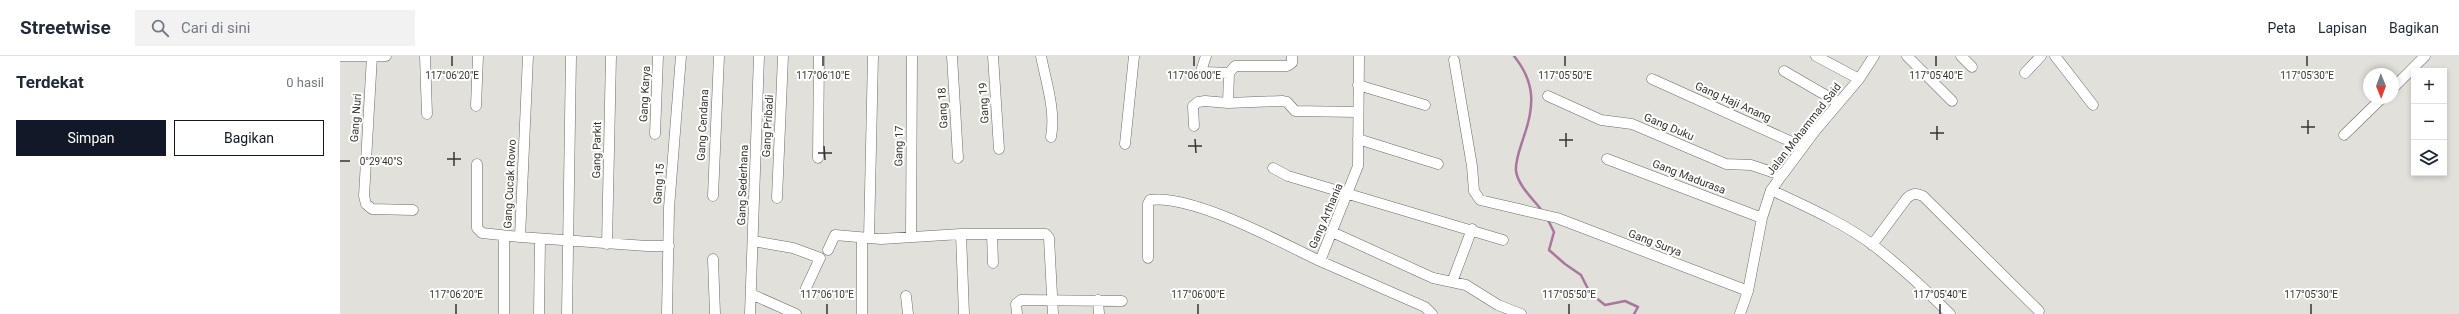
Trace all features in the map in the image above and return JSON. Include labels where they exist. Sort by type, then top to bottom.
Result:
[{"type":"street","points":[[340,56],[386,56]]},
{"type":"street","name":"Gang Nuri","points":[[372,56],[364,196],[366,204],[372,209],[413,210]]},
{"type":"street","points":[[426,56],[427,114]]},
{"type":"street","points":[[476,106],[478,56]]},
{"type":"street","name":"Gang Cucak Rowo","points":[[528,56],[520,237],[540,240],[669,246]]},
{"type":"street","points":[[567,314],[571,56]]},
{"type":"street","name":"Gang Parkit","points":[[607,244],[611,56]]},
{"type":"street","name":"Gang Karya","points":[[654,134],[658,56]]},
{"type":"street","name":"Gang 15","points":[[667,314],[669,246],[681,56]]},
{"type":"street","name":"Gang Cendana","points":[[713,196],[719,56]]},
{"type":"street","name":"Gang Sederhana","points":[[750,314],[759,56]]},
{"type":"street","name":"Gang Pribadi","points":[[777,198],[783,56]]},
{"type":"street","points":[[818,158],[819,56]]},
{"type":"street","points":[[862,314],[873,56]]},
{"type":"street","name":"Gang 17","points":[[911,237],[912,56]]},
{"type":"street","name":"Gang 18","points":[[952,56],[958,158]]},
{"type":"street","name":"Gang 19","points":[[993,56],[999,149]]},
{"type":"street","points":[[1041,56],[1051,107],[1053,128],[1051,138]]},
{"type":"street","points":[[1125,144],[1134,56]]},
{"type":"street","points":[[1206,56],[1202,68],[1204,72],[1229,73]]},
{"type":"street","points":[[1228,103],[1229,73],[1235,66],[1287,66],[1292,63],[1292,56]]},
{"type":"street","name":"Gang Arthania","points":[[1359,56],[1357,112],[1358,166],[1320,261],[1425,307],[1432,314]]},
{"type":"street","points":[[1816,56],[1859,79]]},
{"type":"street","name":"Jalan Mohammad Said","points":[[1740,314],[1748,291],[1762,218],[1771,190],[1803,147],[1859,79],[1874,56]]},
{"type":"street","points":[[1907,56],[1952,101]]},
{"type":"street","points":[[1961,56],[1972,67]]},
{"type":"street","points":[[2025,73],[2041,56]]},
{"type":"street","points":[[2054,56],[2093,105]]},
{"type":"street","points":[[2399,82],[2425,56]]},
{"type":"street","name":"Gang Surya","points":[[1454,60],[1475,196],[1480,200],[1550,216],[1748,291]]},
{"type":"street","points":[[1784,71],[1839,103]]},
{"type":"street","name":"Gang Haji Anang","points":[[1652,79],[1803,147]]},
{"type":"street","points":[[1358,85],[1425,105]]},
{"type":"street","name":"Gang Duku","points":[[1548,96],[1601,120],[1632,124],[1726,164],[1744,163],[1767,169],[1781,175]]},
{"type":"street","points":[[1194,126],[1194,106],[1205,101],[1228,103],[1282,101],[1287,102],[1295,111],[1357,112]]},
{"type":"street","points":[[2344,136],[2376,104]]},
{"type":"street","points":[[1358,139],[1438,164]]},
{"type":"street","name":"Gang Madurasa","points":[[1607,159],[1762,218]]},
{"type":"street","points":[[477,164],[477,228],[482,233],[520,237]]},
{"type":"street","points":[[1273,168],[1288,176],[1472,229],[1503,240]]},
{"type":"street","points":[[1771,190],[1818,213],[1872,244],[1930,294],[1950,314]]},
{"type":"street","points":[[1872,244],[1907,198],[1912,194],[1924,196],[2037,313]]},
{"type":"street","points":[[1148,258],[1148,204],[1150,200],[1162,199],[1217,213],[1320,261]]},
{"type":"street","points":[[1452,282],[1472,229]]},
{"type":"street","points":[[1332,232],[1433,278],[1473,289],[1498,305],[1521,314]]},
{"type":"street","points":[[828,250],[835,235],[865,238],[961,234],[1046,234],[1049,238],[1051,299],[1053,314]]},
{"type":"street","points":[[961,234],[964,314]]},
{"type":"street","points":[[992,234],[993,263]]},
{"type":"street","points":[[504,236],[504,314]]},
{"type":"street","points":[[539,314],[540,240]]},
{"type":"street","points":[[753,241],[793,248],[820,258],[806,288]]},
{"type":"street","points":[[713,259],[714,314]]},
{"type":"street","points":[[751,294],[796,314]]},
{"type":"street","points":[[906,296],[908,314]]},
{"type":"street","points":[[1017,314],[1016,304],[1019,300],[1051,299],[1122,301]]},
{"type":"street","points":[[1098,300],[1099,314]]},
{"type":"waterway","points":[[1514,56],[1526,75],[1531,94],[1528,125],[1517,158],[1517,177],[1523,188],[1543,212]]},
{"type":"waterway","points":[[1547,218],[1554,232],[1549,250],[1581,275],[1590,293],[1605,305],[1625,301],[1638,307],[1634,314]]}]
